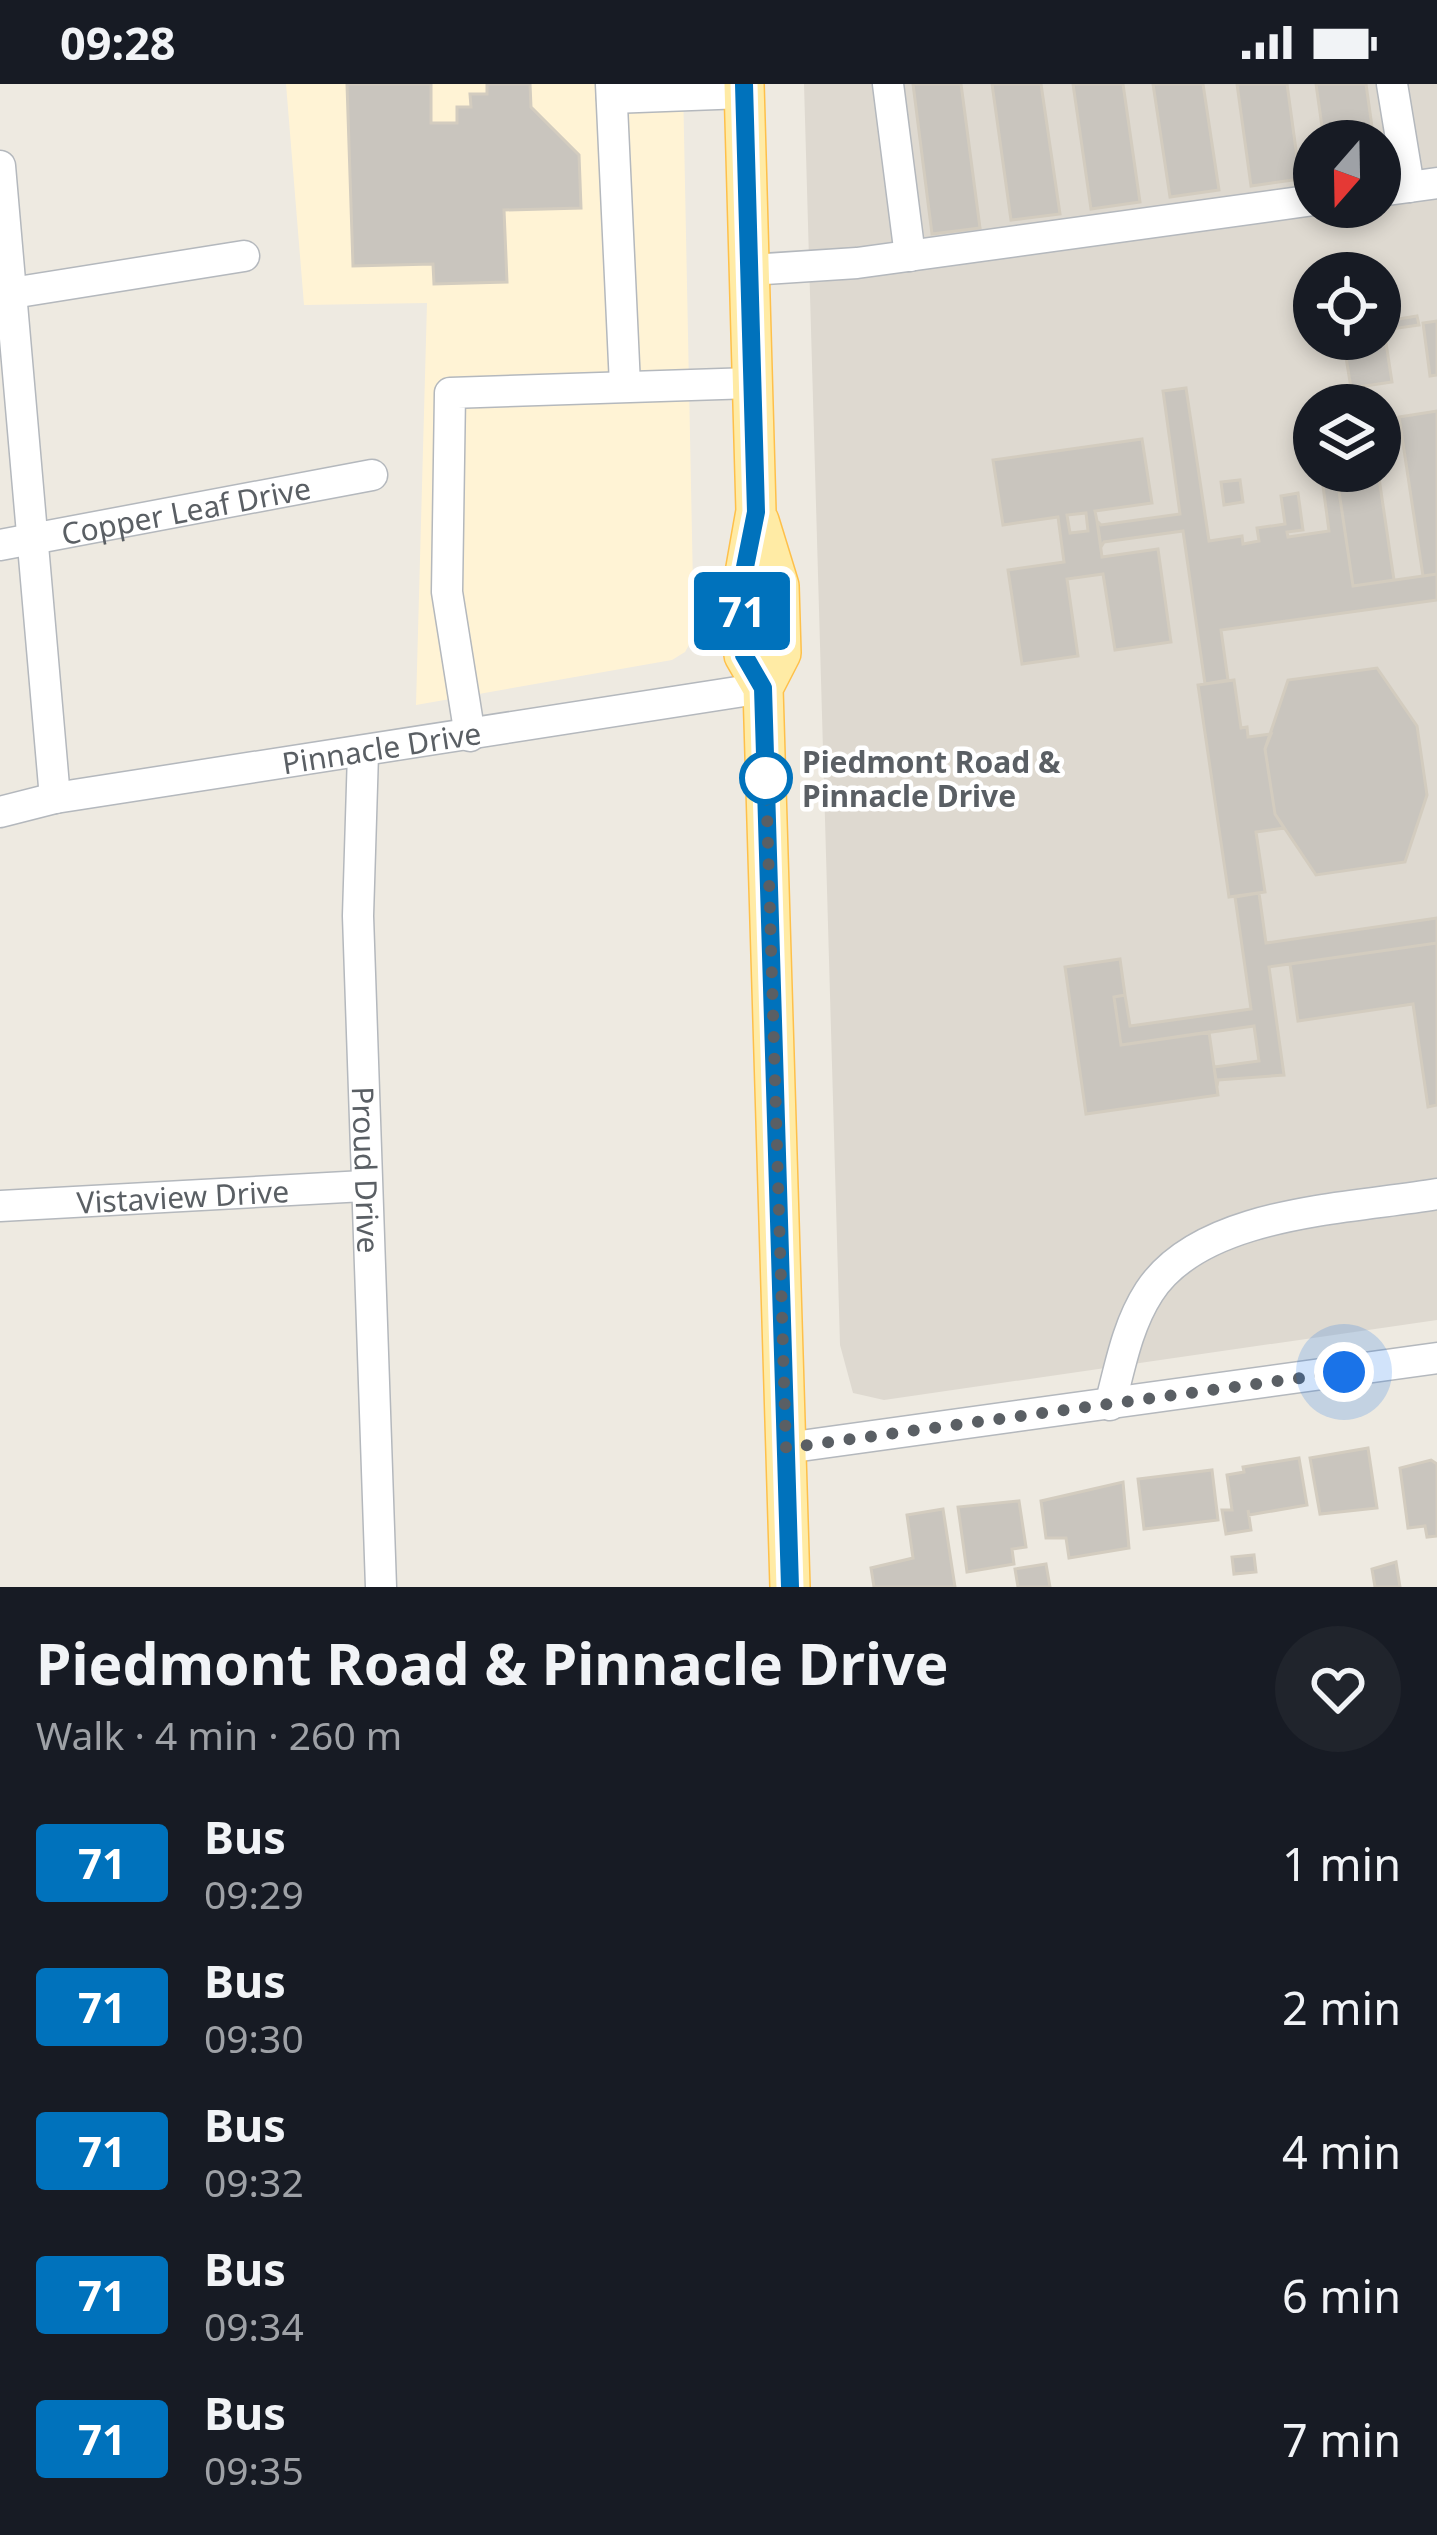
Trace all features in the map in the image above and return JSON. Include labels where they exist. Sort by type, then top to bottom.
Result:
[{"type":"main road","points":[[744,88],[756,512],[741,587],[744,655],[763,688],[790,1587]]},
{"type":"street","points":[[888,84],[910,256]]},
{"type":"street","points":[[1392,84],[1409,187]]},
{"type":"street","points":[[625,386],[612,91],[744,88]]},
{"type":"street","points":[[0,166],[7,294],[55,798]]},
{"type":"street","points":[[749,270],[857,263],[1293,203]]},
{"type":"street","points":[[7,294],[244,256]]},
{"type":"street","points":[[470,736],[447,592],[450,393],[752,383]]},
{"type":"street","name":"Copper Leaf Drive","points":[[0,545],[372,475]]},
{"type":"street","name":"Pinnacle Drive","points":[[0,812],[55,798],[763,688]]},
{"type":"street","name":"Proud Drive","points":[[363,753],[358,916],[381,1587]]},
{"type":"street","name":"Vistaview Drive","points":[[0,1206],[364,1186]]},
{"type":"street","points":[[1110,1405],[1131,1325],[1150,1290],[1180,1255],[1250,1226],[1437,1193]]},
{"type":"street","points":[[786,1448],[1437,1358]]},
{"type":"shaded area","points":[[286,84],[683,84],[694,636],[685,652],[672,660],[416,705],[427,303],[304,305]]},
{"type":"shaded area","points":[[804,84],[1437,84],[1437,1320],[884,1400],[853,1393],[840,1345]]},
{"type":"building","points":[[347,84],[431,84],[431,123],[457,123],[457,107],[471,107],[470,94],[487,94],[487,84],[530,84],[531,107],[579,155],[581,208],[504,210],[507,282],[434,284],[433,264],[353,266]]},
{"type":"building","points":[[913,84],[961,84],[980,228],[932,234]]},
{"type":"building","points":[[992,84],[1041,84],[1060,214],[1011,220]]},
{"type":"building","points":[[1073,84],[1123,84],[1140,202],[1091,209]]},
{"type":"building","points":[[1153,84],[1203,84],[1219,190],[1170,197]]},
{"type":"building","points":[[1237,84],[1287,84],[1293,180],[1251,186]]},
{"type":"building","points":[[1316,84],[1366,84],[1371,120],[1321,120]]},
{"type":"building","points":[[1417,316],[1419,325],[1401,328],[1401,319]]},
{"type":"building","points":[[1437,321],[1437,375],[1430,376],[1423,323]]},
{"type":"building","points":[[1346,360],[1389,360],[1392,382],[1350,384]]},
{"type":"building","points":[[1186,388],[1209,541],[1242,536],[1243,544],[1259,541],[1257,528],[1285,524],[1281,496],[1298,493],[1303,530],[1287,532],[1288,537],[1329,531],[1324,492],[1339,492],[1353,586],[1437,574],[1437,600],[1221,630],[1228,680],[1205,684],[1183,531],[1104,542],[1101,547],[1097,521],[1101,525],[1180,514],[1163,391]]},
{"type":"building","points":[[1437,411],[1437,574],[1423,576],[1401,417]]},
{"type":"building","points":[[1142,439],[1152,503],[1095,511],[1102,557],[1158,549],[1171,642],[1115,650],[1103,574],[1067,579],[1078,656],[1022,664],[1008,570],[1064,562],[1058,517],[1003,525],[993,460]],"holes":[[[1086,513],[1088,531],[1070,533],[1067,515]]]},
{"type":"building","points":[[1240,480],[1243,502],[1224,505],[1221,482]]},
{"type":"building","points":[[1339,492],[1381,492],[1394,580],[1353,586]]},
{"type":"building","points":[[1377,668],[1417,726],[1427,795],[1405,862],[1316,875],[1275,814],[1265,749],[1288,680]]},
{"type":"building","points":[[1234,680],[1241,728],[1247,727],[1248,737],[1271,734],[1265,749],[1275,814],[1284,828],[1256,832],[1265,892],[1229,897],[1198,685]]},
{"type":"building","points":[[1259,893],[1266,943],[1437,918],[1437,943],[1269,967],[1284,1075],[1218,1080],[1217,1086],[1214,1067],[1259,1061],[1254,1026],[1121,1045],[1114,997],[1125,995],[1130,1026],[1251,1009],[1235,897]]},
{"type":"building","points":[[1437,943],[1437,1105],[1428,1107],[1413,1004],[1298,1021],[1290,964]]},
{"type":"building","points":[[1120,959],[1125,995],[1114,997],[1121,1045],[1209,1032],[1218,1095],[1086,1114],[1065,967]]},
{"type":"building","points":[[1368,1448],[1377,1508],[1320,1514],[1310,1458]]},
{"type":"building","points":[[1299,1458],[1307,1505],[1249,1515],[1248,1510],[1251,1530],[1226,1534],[1222,1510],[1232,1510],[1227,1475],[1244,1472],[1243,1467]]},
{"type":"building","points":[[1431,1460],[1437,1464],[1437,1536],[1427,1537],[1425,1526],[1408,1528],[1400,1468]]},
{"type":"building","points":[[1212,1470],[1218,1520],[1144,1529],[1138,1479]]},
{"type":"building","points":[[1123,1482],[1129,1548],[1069,1558],[1066,1538],[1046,1538],[1041,1501]]},
{"type":"building","points":[[1019,1501],[1026,1547],[1012,1549],[1014,1564],[967,1572],[958,1507]]},
{"type":"building","points":[[943,1509],[955,1587],[874,1587],[871,1568],[913,1558],[907,1515]]},
{"type":"building","points":[[1254,1555],[1256,1572],[1234,1574],[1232,1557]]},
{"type":"building","points":[[1396,1562],[1400,1587],[1375,1587],[1372,1569]]},
{"type":"building","points":[[1046,1564],[1050,1587],[1018,1587],[1015,1569]]},
{"type":"bus line","name":"71","points":[[744,84],[756,512],[741,587],[744,655],[763,688],[790,1587]]},
{"type":"place","name":"Piedmont Road & Pinnacle Drive","points":[[766,778]]},
{"type":"route","points":[[766,778],[786,1448],[1344,1372]]}]
